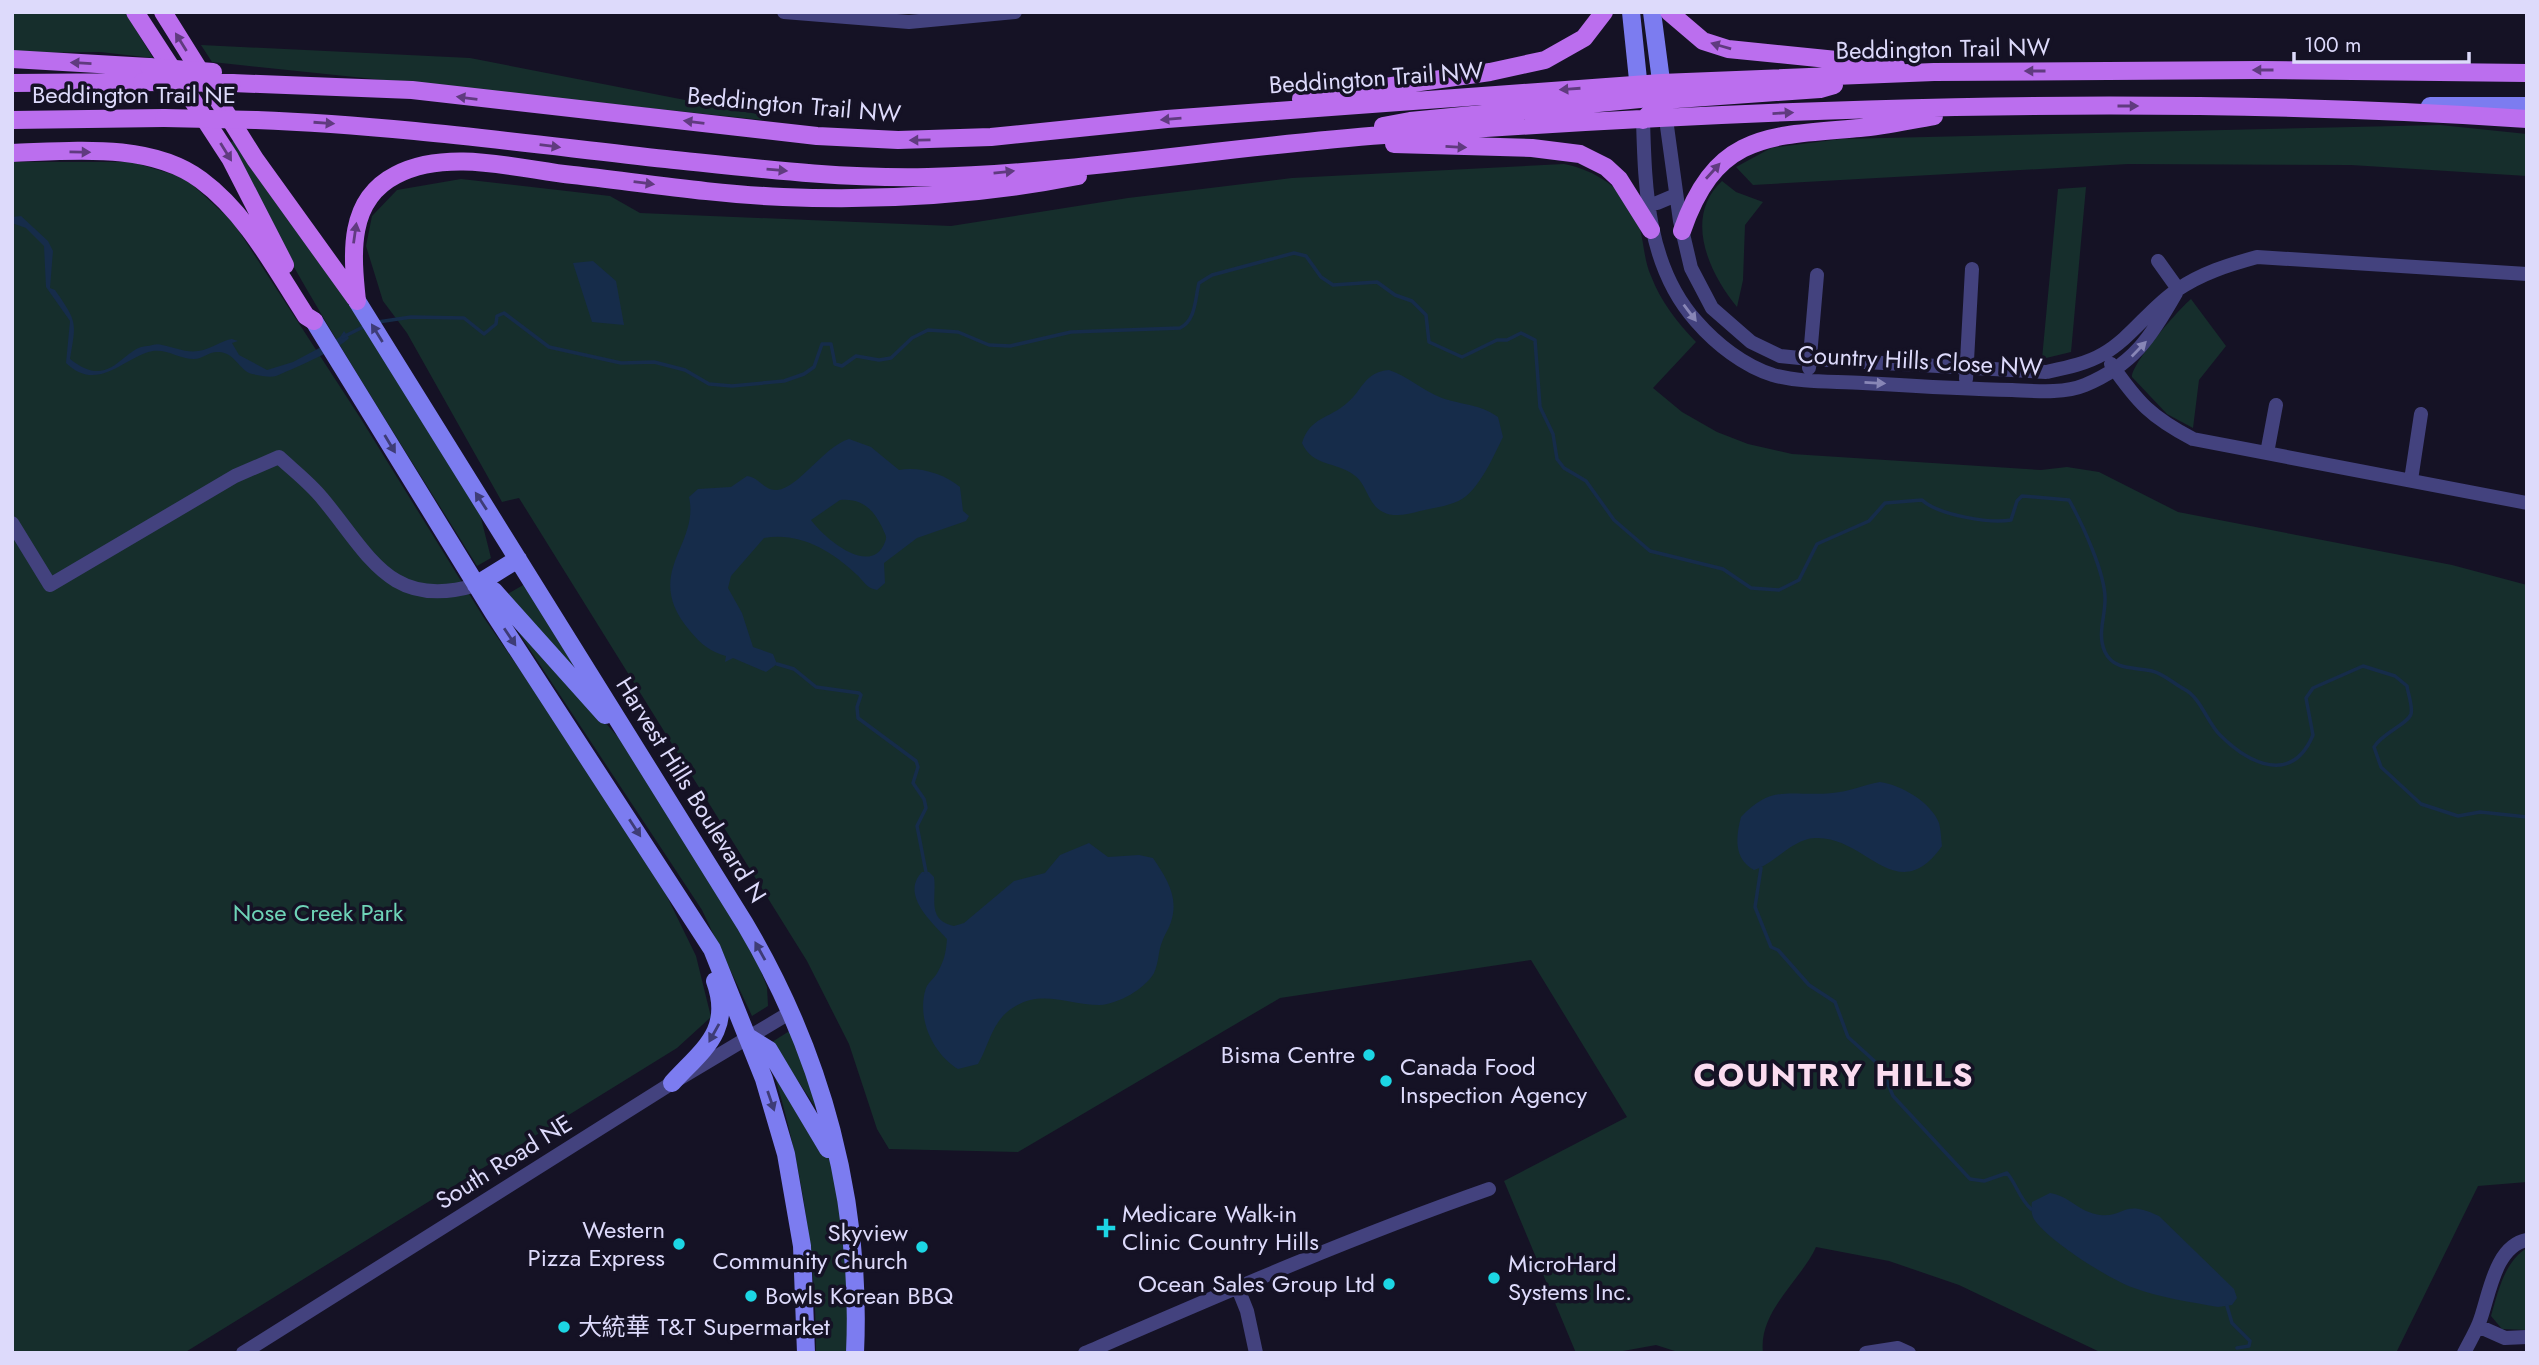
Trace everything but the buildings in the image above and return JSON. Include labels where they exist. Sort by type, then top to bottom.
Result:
[{"type":"main road","points":[[135,12],[240,175],[272,240],[312,309],[314,321],[476,585],[712,949],[775,1113],[796,1200],[804,1272],[806,1353]]},
{"type":"main road","points":[[163,12],[255,159],[357,301]]},
{"type":"main road","points":[[1239,113],[1330,93],[1490,72],[1545,60],[1584,38],[1604,12]]},
{"type":"main road","points":[[1631,12],[1643,120]]},
{"type":"main road","points":[[1652,12],[1666,120]]},
{"type":"main road","points":[[1669,12],[1703,41],[1728,49],[1834,57],[1934,72]]},
{"type":"main road","points":[[12,60],[146,74]]},
{"type":"main road","name":"Beddington Trail NW","points":[[230,78],[412,90],[817,136],[898,140],[991,136],[1239,113],[1662,91],[1820,89],[1864,76],[1934,72],[2287,70],[2527,73]]},
{"type":"main road","name":"Beddington Trail NE","points":[[12,83],[146,74],[230,78]]},
{"type":"main road","points":[[1643,120],[1662,91]]},
{"type":"main road","points":[[1314,140],[1410,121],[1639,92]]},
{"type":"main road","points":[[2279,106],[2527,118]]},
{"type":"main road","points":[[357,301],[352,248],[356,222],[379,188],[393,177],[424,164],[480,164],[750,195],[862,198],[1037,184],[1159,159],[1314,140],[1574,122],[1890,108],[2527,106]]},
{"type":"main road","points":[[1682,231],[1693,200],[1711,172],[1727,157],[1752,144],[1782,135],[1864,128],[1986,107]]},
{"type":"main road","name":"Beddington Trail NE","points":[[12,120],[256,120],[440,133],[719,165],[878,177],[987,174],[1159,159]]},
{"type":"main road","points":[[1314,140],[1532,148],[1580,154],[1614,174],[1642,204],[1651,230]]},
{"type":"main road","points":[[12,153],[115,153],[154,159],[187,171],[201,179],[231,208],[306,316],[314,321]]},
{"type":"main road","name":"Harvest Hills Boulevard N","points":[[357,301],[756,943],[791,1012],[819,1080],[842,1178],[852,1243],[855,1353]]},
{"type":"main road","points":[[476,585],[518,559]]},
{"type":"main road","points":[[476,585],[494,591],[640,755]]},
{"type":"main road","points":[[672,1083],[714,1037],[722,1010],[721,998],[682,901]]},
{"type":"main road","points":[[748,1037],[769,1050],[818,1128],[842,1178]]},
{"type":"street","points":[[784,12],[908,17],[1015,12]]},
{"type":"street","points":[[1643,120],[1642,204],[1676,195]]},
{"type":"street","name":"Country Hills Close NW","points":[[1666,120],[1686,253],[1703,296],[1732,328],[1780,356],[2046,372],[2074,366],[2104,354],[2151,309],[2178,289],[2217,268],[2257,257],[2527,274]]},
{"type":"street","name":"Country Hills Close NW","points":[[1651,230],[1675,291],[1703,328],[1742,360],[1774,375],[1807,379],[1966,389],[2053,391],[2082,386],[2115,371],[2153,335],[2178,289]]},
{"type":"street","points":[[2158,261],[2178,289]]},
{"type":"street","points":[[1966,389],[1972,269]]},
{"type":"street","points":[[1807,379],[1817,275]]},
{"type":"street","points":[[2104,354],[2143,408],[2158,420],[2193,439],[2527,503]]},
{"type":"street","points":[[2267,453],[2276,405]]},
{"type":"street","points":[[2411,480],[2421,414]]},
{"type":"street","points":[[12,523],[50,585],[235,476],[279,457],[321,496],[372,563],[404,586],[424,593],[438,593],[476,585]]},
{"type":"street","name":"South Road NE","points":[[243,1353],[672,1083],[791,1012]]},
{"type":"street","points":[[1085,1353],[1237,1286],[1416,1214],[1489,1189]]},
{"type":"street","points":[[2463,1353],[2478,1326],[2500,1261],[2520,1241],[2527,1240]]},
{"type":"street","points":[[1237,1286],[1247,1311],[1256,1353]]},
{"type":"street","points":[[2478,1326],[2505,1338],[2527,1338]]},
{"type":"street","points":[[1866,1353],[1898,1348],[1909,1353]]},
{"type":"green space","points":[[12,12],[125,12],[153,58],[100,52],[12,53]]},
{"type":"green space","points":[[201,45],[470,58],[762,115],[763,120],[212,62]]},
{"type":"green space","points":[[2440,125],[2527,134],[2527,176],[2351,165],[2128,164],[1753,185],[1736,167],[1771,148],[1841,139]]},
{"type":"green space","points":[[235,140],[327,265],[479,510],[491,558],[477,566],[348,358],[256,199],[228,144]]},
{"type":"green space","name":"Nose Creek Park","points":[[12,162],[132,162],[185,178],[233,222],[361,419],[484,618],[569,740],[659,880],[696,956],[711,1017],[677,1048],[184,1353],[12,1353]]},
{"type":"green space","points":[[1564,164],[1587,171],[1608,182],[1632,208],[1639,226],[1648,269],[1655,285],[1670,311],[1696,342],[1653,388],[1682,412],[1717,432],[1748,444],[1792,454],[2041,470],[2067,467],[2099,472],[2178,512],[2452,565],[2527,585],[2527,1182],[2478,1186],[2396,1353],[2102,1353],[1959,1285],[1889,1261],[1816,1247],[1773,1310],[1763,1338],[1763,1353],[1681,1353],[1656,1345],[1612,1353],[1576,1353],[1504,1181],[1627,1117],[1531,960],[1280,998],[1018,1152],[889,1149],[877,1129],[849,1044],[807,961],[519,498],[502,502],[407,333],[383,301],[366,246],[372,216],[397,190],[461,179],[610,196],[640,213],[951,226],[1128,198],[1292,178]]},
{"type":"green space","points":[[1722,181],[1736,192],[1763,202],[1745,225],[1743,280],[1737,307],[1717,278],[1704,245],[1704,211],[1710,195]]},
{"type":"green space","points":[[2086,187],[2071,352],[2042,359],[2058,189]]},
{"type":"green space","points":[[2191,299],[2226,346],[2199,380],[2193,428],[2167,414],[2132,377],[2147,349]]},
{"type":"green space","points":[[525,584],[577,670],[506,595]]},
{"type":"green space","points":[[516,622],[634,755],[751,945],[767,987],[768,1006],[752,1016],[702,910],[513,624]]},
{"type":"green space","points":[[791,1030],[820,1114],[772,1042]]},
{"type":"green space","points":[[780,1074],[823,1146],[840,1193],[848,1261],[851,1353],[816,1353],[806,1213],[793,1145],[775,1077]]},
{"type":"green space","points":[[2527,1248],[2527,1330],[2502,1329],[2491,1316],[2496,1297],[2507,1269]]},
{"type":"water","points":[[21,216],[48,241],[53,251],[50,288],[55,290],[73,323],[70,359],[84,368],[106,370],[138,348],[147,346],[160,344],[193,351],[207,349],[232,339],[238,341],[232,343],[239,355],[267,370],[293,362],[340,337],[344,331],[349,338],[326,353],[273,377],[249,373],[228,355],[219,352],[194,359],[153,351],[100,374],[78,372],[66,363],[70,321],[46,287],[44,246],[26,228],[12,223],[12,217]]},
{"type":"water","points":[[593,261],[616,281],[624,325],[592,322],[573,263]]},
{"type":"water","points":[[1389,370],[1435,395],[1478,407],[1498,417],[1503,437],[1481,479],[1462,499],[1406,514],[1387,514],[1374,505],[1354,475],[1318,460],[1302,443],[1305,434],[1315,423],[1347,403],[1374,374]]},
{"type":"water","points":[[849,439],[871,447],[899,470],[923,470],[947,478],[960,487],[963,511],[969,516],[966,521],[917,538],[884,563],[885,583],[877,590],[868,586],[825,550],[802,540],[764,538],[731,576],[728,588],[742,613],[753,647],[773,654],[777,664],[766,672],[733,658],[725,662],[726,656],[706,646],[690,631],[676,611],[671,592],[671,576],[687,530],[689,497],[698,489],[731,487],[747,476],[772,490],[785,488],[839,443]],"holes":[[[840,500],[866,506],[879,521],[886,538],[878,552],[869,556],[858,556],[847,551],[825,535],[811,520]]]},
{"type":"water","points":[[1880,782],[1914,796],[1935,815],[1940,826],[1942,846],[1926,864],[1910,871],[1895,871],[1850,847],[1833,840],[1815,838],[1799,842],[1754,870],[1742,860],[1737,839],[1741,817],[1763,799],[1783,794],[1838,792]]},
{"type":"water","points":[[1089,843],[1108,857],[1139,855],[1153,858],[1167,881],[1173,896],[1173,913],[1154,973],[1138,990],[1107,1004],[1054,999],[1022,1003],[999,1020],[978,1064],[958,1069],[934,1045],[925,1023],[923,999],[926,988],[941,966],[947,939],[916,899],[916,881],[922,872],[929,872],[934,877],[936,913],[939,919],[954,926],[964,923],[1014,881],[1045,873],[1060,855]]},
{"type":"water","points":[[2050,1193],[2100,1215],[2138,1209],[2159,1216],[2234,1289],[2237,1298],[2232,1305],[2218,1307],[2155,1294],[2111,1277],[2067,1250],[2036,1222],[2032,1202]]},
{"type":"waterway","points":[[378,322],[411,317],[464,318],[484,334],[496,324],[497,316],[504,313],[549,347],[621,363],[654,362],[685,370],[709,384],[732,386],[784,381],[804,374],[814,367],[822,344],[831,344],[835,364],[842,366],[856,356],[879,360],[891,358],[912,338],[928,330],[958,332],[989,345],[1010,346],[1071,332],[1180,328],[1192,314],[1199,283],[1212,275],[1294,253],[1306,256],[1321,277],[1333,285],[1377,282],[1395,295],[1412,301],[1426,315],[1429,342],[1462,357],[1497,340],[1507,340],[1521,333],[1535,340],[1540,407],[1553,434],[1557,459],[1564,468],[1586,481],[1614,520],[1650,551],[1723,569],[1751,588],[1779,590],[1799,580],[1817,544],[1869,521],[1885,503],[1922,500],[1952,514],[2002,521],[2011,520],[2017,501],[2022,496],[2069,500],[2102,577],[2105,600],[2102,639],[2109,658],[2119,665],[2156,672],[2190,693],[2220,735],[2244,754],[2270,765],[2282,765],[2294,760],[2304,751],[2313,735],[2306,698],[2313,688],[2363,666],[2395,676],[2407,686],[2411,704],[2409,718],[2374,747],[2381,767],[2421,804],[2458,816],[2480,812],[2527,817]]},
{"type":"waterway","points":[[343,337],[367,325]]},
{"type":"waterway","points":[[777,664],[794,669],[816,687],[859,693],[858,718],[916,761],[918,767],[913,783],[924,799],[926,808],[917,826],[926,872]]},
{"type":"waterway","points":[[1761,868],[1755,907],[1771,947],[1778,950],[1809,985],[1835,1002],[1848,1037],[1881,1067],[1893,1096],[1970,1179],[1984,1181],[2007,1173],[2031,1209]]},
{"type":"waterway","points":[[2227,1306],[2232,1323],[2250,1341],[2249,1346],[2237,1348]]},
{"type":"place","name":"Bisma Centre","points":[[1369,1055]]},
{"type":"place","name":"Canada Food Inspection Agency","points":[[1386,1081]]},
{"type":"place","name":"Medicare Walk-in Clinic Country Hills","points":[[1106,1228]]},
{"type":"place","name":"Western Pizza Express","points":[[679,1244]]},
{"type":"place","name":"Skyview Community Church","points":[[922,1247]]},
{"type":"place","name":"MicroHard Systems Inc.","points":[[1494,1278]]},
{"type":"place","name":"Ocean Sales Group Ltd","points":[[1389,1284]]},
{"type":"place","name":"Bowls Korean BBQ","points":[[751,1296]]},
{"type":"place","name":"大統華 T&T Supermarket","points":[[564,1327]]},
{"type":"district","name":"COUNTRY HILLS","points":[[1834,1075]]}]
